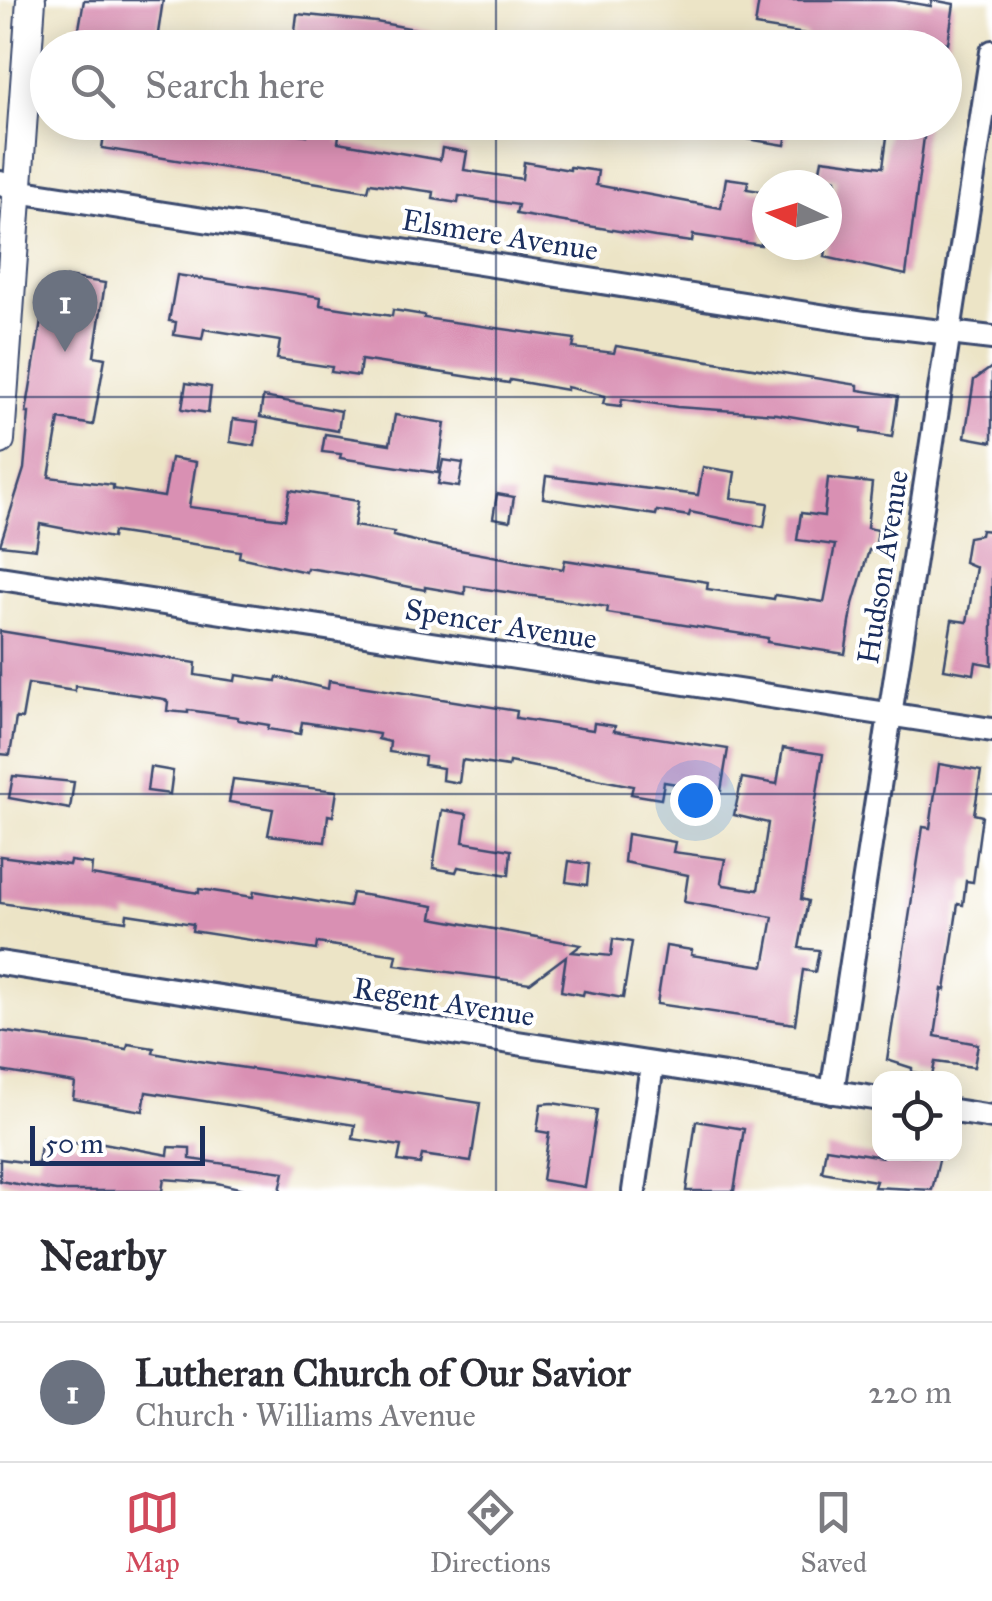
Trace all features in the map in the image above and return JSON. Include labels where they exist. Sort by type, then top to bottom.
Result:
[{"type":"street","points":[[0,440],[8,187],[32,0]]},
{"type":"street","name":"Hudson Avenue","points":[[832,1092],[992,52]]},
{"type":"street","name":"Elsmere Avenue","points":[[8,187],[865,323],[992,338]]},
{"type":"street","name":"Spencer Avenue","points":[[0,578],[992,730]]},
{"type":"street","name":"Regent Avenue","points":[[0,962],[872,1098]]},
{"type":"street","points":[[634,1191],[652,1064]]},
{"type":"street","points":[[962,1112],[992,1117]]},
{"type":"building","points":[[84,0],[163,0],[158,30],[79,30]]},
{"type":"building","points":[[759,0],[894,0],[931,6],[932,0],[954,4],[950,30],[780,30],[755,26]]},
{"type":"building","points":[[297,14],[420,30],[295,30]]},
{"type":"building","points":[[103,140],[338,140],[440,160],[442,148],[467,152],[464,170],[522,179],[524,162],[598,171],[596,185],[721,208],[726,178],[748,181],[747,189],[752,190],[752,244],[693,235],[692,242],[655,237],[516,214],[518,205],[459,196],[458,203],[433,199],[434,192],[370,183],[368,191],[102,148]]},
{"type":"building","points":[[754,140],[786,140],[785,145]]},
{"type":"building","points":[[887,140],[924,140],[906,275],[838,260],[842,260],[842,170],[820,170],[822,159],[883,167]]},
{"type":"building","points":[[177,275],[321,297],[320,305],[392,316],[393,310],[424,318],[575,339],[573,348],[614,353],[616,346],[858,385],[858,390],[898,396],[892,437],[777,414],[622,399],[621,406],[603,404],[605,396],[567,387],[510,380],[509,383],[361,360],[359,376],[331,372],[332,367],[277,359],[280,341],[204,329],[202,339],[174,335],[176,322],[169,321]]},
{"type":"building","points":[[66,277],[105,283],[94,356],[105,358],[93,425],[59,419],[49,477],[113,485],[113,489],[164,497],[171,458],[196,462],[189,507],[285,519],[290,490],[358,501],[354,526],[394,532],[393,536],[432,545],[563,569],[565,560],[708,582],[707,589],[824,602],[835,545],[797,540],[801,513],[824,516],[828,478],[872,483],[867,528],[878,530],[875,551],[869,550],[853,604],[845,654],[607,613],[608,607],[465,586],[465,594],[307,568],[306,572],[239,557],[240,551],[113,532],[112,538],[40,524],[36,549],[0,545],[24,469],[26,413],[41,321],[59,323]]},
{"type":"building","points":[[992,367],[992,442],[965,437],[974,380]]},
{"type":"building","points":[[186,383],[211,387],[208,413],[182,409]]},
{"type":"building","points":[[263,397],[341,411],[338,431],[260,417]]},
{"type":"building","points":[[395,415],[445,423],[438,473],[322,452],[325,434],[390,444]]},
{"type":"building","points":[[233,419],[258,422],[255,446],[230,442]]},
{"type":"building","points":[[443,460],[463,463],[459,487],[438,484]]},
{"type":"building","points":[[703,467],[735,472],[731,498],[768,503],[764,527],[690,512],[689,516],[657,511],[656,515],[543,498],[546,476],[698,495]]},
{"type":"building","points":[[497,494],[514,497],[510,521],[493,518]]},
{"type":"building","points":[[981,530],[992,531],[992,665],[976,662],[974,674],[944,669],[952,620],[967,622],[976,567],[964,562],[968,537],[980,535]]},
{"type":"building","points":[[0,631],[196,663],[195,675],[235,681],[236,675],[276,681],[277,677],[328,689],[329,681],[517,711],[516,718],[593,730],[594,723],[615,726],[614,731],[728,749],[721,791],[664,782],[661,799],[631,794],[633,786],[509,762],[508,767],[462,760],[459,783],[442,780],[443,768],[424,765],[425,757],[389,752],[390,742],[378,739],[379,734],[302,722],[300,734],[268,729],[269,725],[238,717],[167,711],[168,702],[164,699],[75,686],[75,691],[28,684],[22,719],[16,718],[10,755],[0,754]]},
{"type":"building","points":[[783,748],[823,754],[801,899],[808,901],[799,948],[819,950],[815,972],[803,970],[795,1024],[657,1004],[666,946],[692,950],[691,955],[764,966],[773,917],[684,902],[688,875],[624,862],[627,834],[675,842],[673,852],[725,859],[721,882],[724,885],[758,890],[768,823],[734,815],[742,778],[777,784]]},
{"type":"building","points":[[939,764],[981,771],[974,814],[982,816],[973,882],[966,881],[963,905],[958,904],[935,1036],[978,1044],[974,1067],[935,1062],[933,1071],[912,1071],[887,1060],[923,827],[930,828]]},
{"type":"building","points":[[150,767],[173,771],[170,794],[147,791]]},
{"type":"building","points":[[13,776],[74,782],[70,809],[9,798]]},
{"type":"building","points":[[233,779],[337,791],[333,816],[328,815],[325,842],[268,835],[273,809],[229,802]]},
{"type":"building","points":[[442,810],[467,814],[463,842],[511,850],[509,875],[458,867],[456,872],[433,868]]},
{"type":"building","points":[[0,856],[92,864],[91,875],[199,893],[199,889],[253,897],[254,891],[349,907],[352,893],[434,906],[432,918],[581,945],[572,952],[611,956],[613,939],[632,942],[623,998],[561,991],[566,956],[530,983],[395,965],[397,955],[317,943],[316,950],[192,931],[193,924],[127,914],[126,921],[0,903]]},
{"type":"building","points":[[569,861],[589,864],[587,885],[566,882]]},
{"type":"building","points":[[0,1031],[127,1049],[128,1044],[198,1061],[480,1103],[471,1162],[422,1155],[420,1164],[398,1161],[401,1146],[353,1139],[355,1125],[146,1092],[143,1111],[73,1099],[75,1083],[0,1071]]},
{"type":"building","points":[[541,1104],[597,1110],[585,1187],[542,1180],[549,1133],[537,1131]]},
{"type":"building","points":[[696,1121],[744,1129],[734,1191],[686,1191]]},
{"type":"building","points":[[42,1139],[81,1144],[82,1139],[168,1155],[169,1147],[190,1148],[190,1159],[284,1172],[280,1191],[164,1179],[162,1191],[56,1191],[0,1181],[0,1159],[38,1164]]},
{"type":"building","points":[[826,1148],[872,1155],[872,1161],[939,1161],[932,1190],[874,1187],[876,1181],[822,1172]]},
{"type":"place","name":"Lutheran Church of Our Savior","points":[[65,352]]}]
